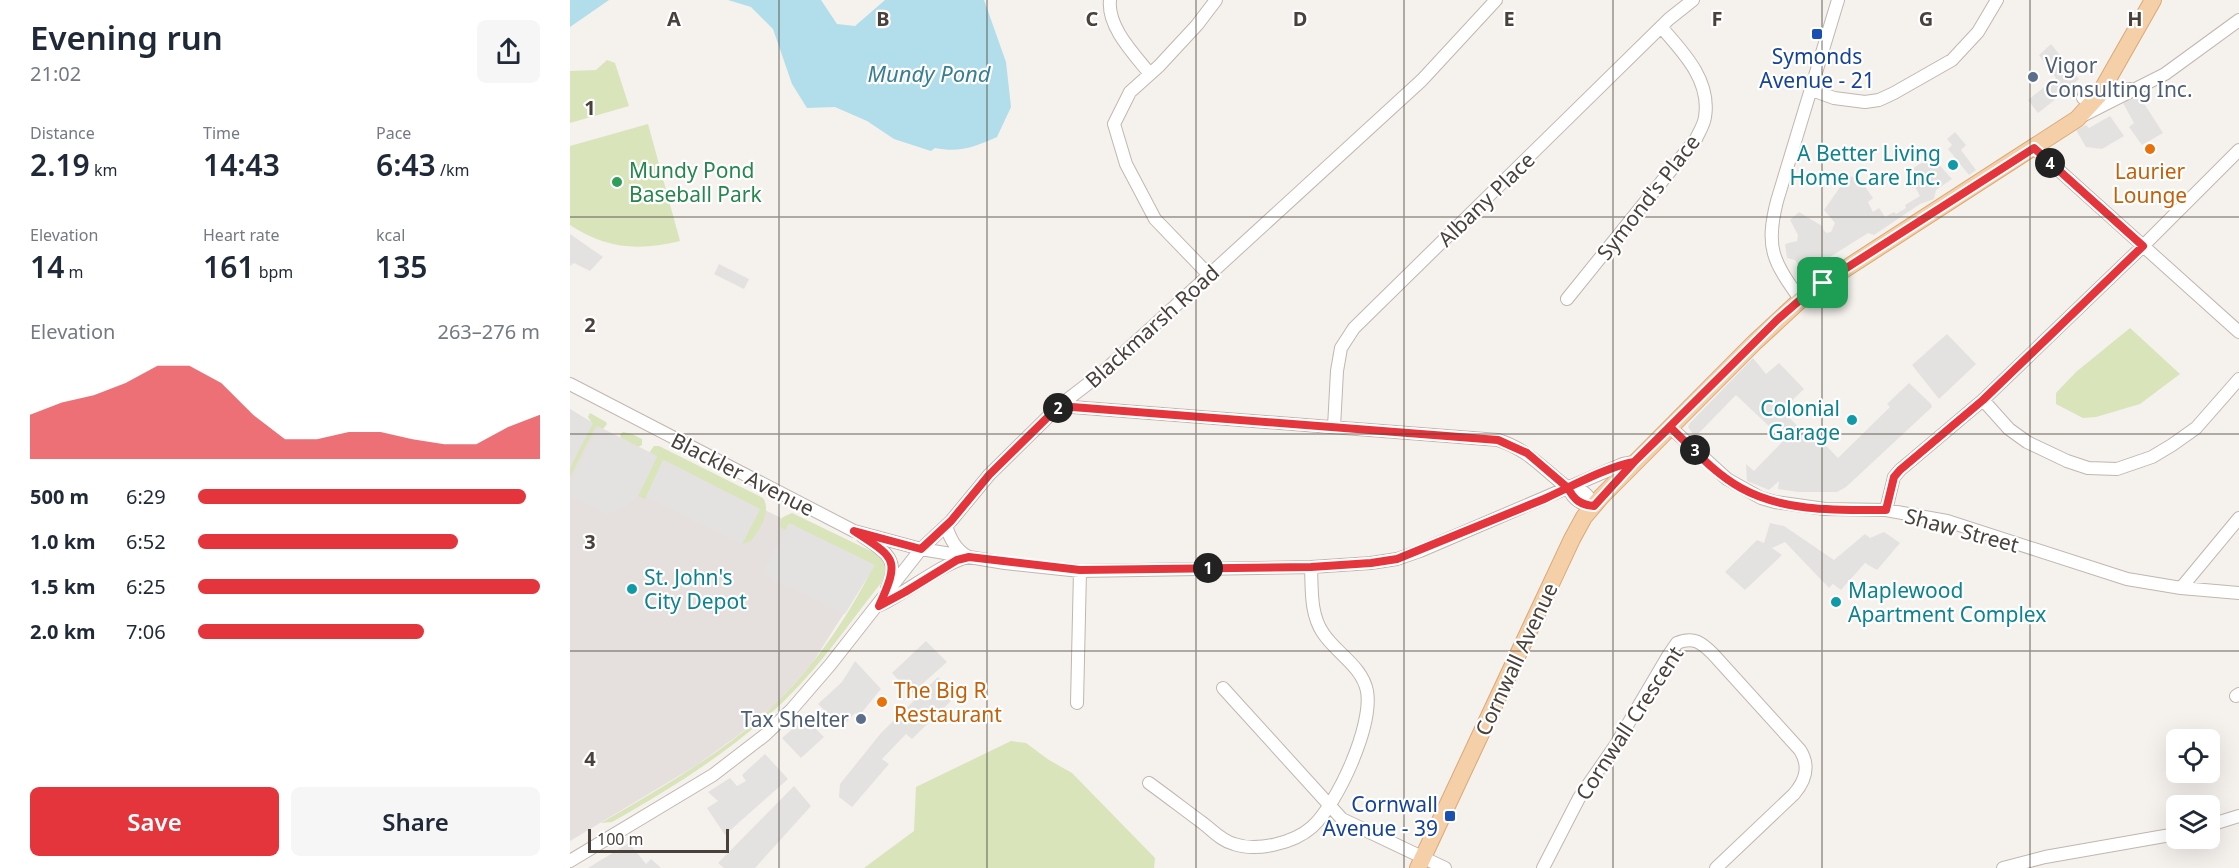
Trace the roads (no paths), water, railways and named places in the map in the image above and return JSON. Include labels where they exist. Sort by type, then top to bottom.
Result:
[{"type":"main road","points":[[2039,145],[2091,96],[2111,73],[2153,0]]},
{"type":"main road","points":[[2039,145],[2077,119],[2136,30]]},
{"type":"main road","name":"Cornwall Avenue","points":[[1421,863],[1572,539],[1594,506],[1634,462],[1800,299],[2039,145]]},
{"type":"street","points":[[1110,0],[1109,11],[1121,35],[1150,74]]},
{"type":"street","points":[[1209,275],[1155,219],[1126,164],[1114,124],[1130,92],[1197,25],[1216,0]]},
{"type":"street","name":"Blackmarsh Road","points":[[570,861],[713,775],[752,746],[792,709],[879,606],[921,549],[946,526],[989,475],[1059,406],[1102,373],[1422,80],[1496,0]]},
{"type":"street","name":"Albany Place","points":[[1334,427],[1336,371],[1341,348],[1354,328],[1661,27],[1694,0]]},
{"type":"street","points":[[1800,299],[1775,259],[1771,231],[1777,201],[1838,0]]},
{"type":"street","points":[[1812,90],[1842,99],[1865,102],[1879,100],[1894,93],[1952,60],[1978,32],[1997,0]]},
{"type":"street","points":[[2077,119],[2166,74],[2239,20]]},
{"type":"street","name":"Symond's Place","points":[[1567,299],[1696,139],[1705,120],[1706,101],[1691,61],[1661,27]]},
{"type":"street","points":[[2111,73],[2115,84],[2125,90]]},
{"type":"street","points":[[2091,96],[2140,87]]},
{"type":"street","points":[[2039,145],[2143,246],[2239,332]]},
{"type":"street","points":[[1886,510],[1894,477],[1900,470],[1983,400],[2239,150]]},
{"type":"street","points":[[1983,400],[2009,429],[2027,442],[2088,468],[2117,469],[2152,457],[2196,428],[2239,379]]},
{"type":"street","name":"Blackler Avenue","points":[[570,384],[854,531],[921,549],[1080,570],[1311,567],[1397,559],[1623,464],[1634,462]]},
{"type":"street","points":[[1059,406],[1498,440],[1527,453],[1568,488],[1571,495],[1582,505],[1594,506]]},
{"type":"street","name":"Shaw Street","points":[[1670,427],[1727,479],[1761,498],[1787,505],[1825,509],[1886,510],[1947,521],[2127,579],[2181,588],[2239,593]]},
{"type":"street","points":[[2181,588],[2239,518]]},
{"type":"street","points":[[946,526],[955,546],[969,557]]},
{"type":"street","points":[[854,531],[884,551],[891,561],[891,580],[879,606]]},
{"type":"street","points":[[879,606],[957,560],[969,557]]},
{"type":"street","points":[[1149,783],[1225,840],[1244,846],[1275,844],[1298,836],[1310,829],[1328,806],[1363,735],[1368,700],[1362,677],[1324,635],[1315,616],[1311,567]]},
{"type":"street","points":[[1077,703],[1080,570]]},
{"type":"street","name":"Cornwall Crescent","points":[[1543,868],[1579,798],[1615,746],[1668,656],[1677,643],[1692,640],[1700,641],[1713,654],[1800,750],[1807,769],[1802,783],[1794,794],[1716,868]]},
{"type":"street","points":[[1222,688],[1342,819],[1421,863],[1445,868]]},
{"type":"street","points":[[2220,822],[2239,816]]},
{"type":"street","points":[[2003,868],[2045,857],[2166,836]]},
{"type":"water","points":[[570,0],[609,0],[570,27]]},
{"type":"water","name":"Mundy Pond","points":[[728,0],[821,0],[837,24],[855,26],[885,0],[984,0],[1006,62],[1011,107],[997,137],[967,148],[952,150],[935,148],[931,151],[894,139],[867,121],[835,107],[807,108],[792,84],[773,29],[751,7]]},
{"type":"place","name":"Symonds Avenue - 21","points":[[1817,34]]},
{"type":"place","name":"Vigor Consulting Inc.","points":[[2033,77]]},
{"type":"place","name":"Laurier Lounge","points":[[2150,149]]},
{"type":"place","name":"A Better Living Home Care Inc.","points":[[1953,165]]},
{"type":"place","name":"Mundy Pond Baseball Park","points":[[617,182]]},
{"type":"place","name":"Colonial Garage","points":[[1852,420]]},
{"type":"place","name":"St. John's City Depot","points":[[632,589]]},
{"type":"place","name":"Maplewood Apartment Complex","points":[[1836,602]]},
{"type":"place","name":"The Big R Restaurant","points":[[882,702]]},
{"type":"place","name":"Tax Shelter","points":[[861,719]]},
{"type":"place","name":"Cornwall Avenue - 39","points":[[1450,816]]}]
